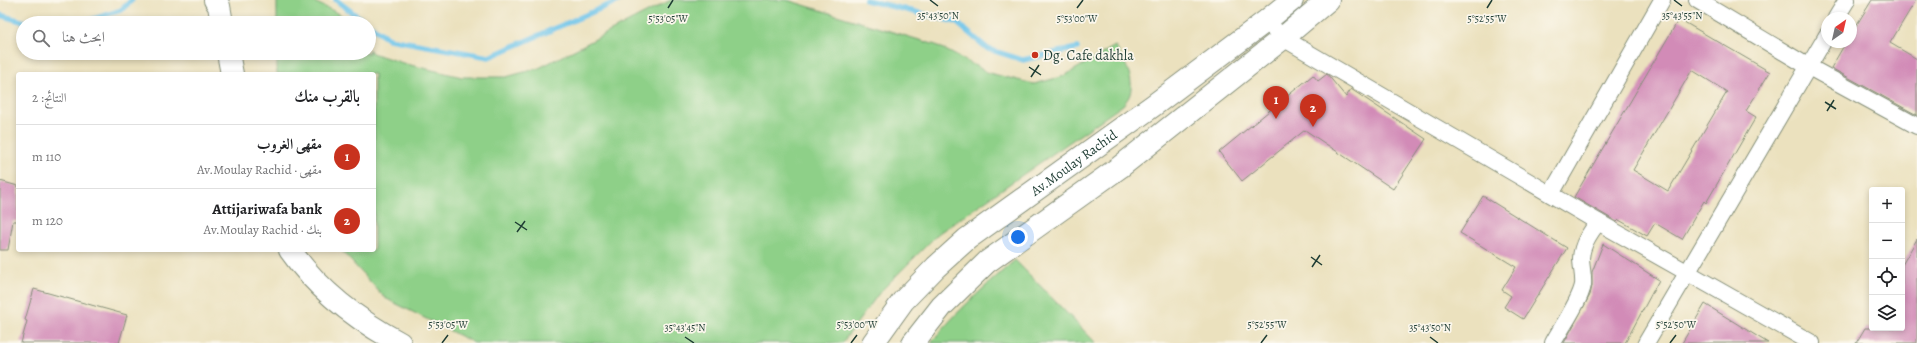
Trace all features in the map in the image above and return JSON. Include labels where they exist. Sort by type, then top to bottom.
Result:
[{"type":"main road","name":"Av.Moulay Rachid","points":[[872,343],[903,301],[936,266],[967,239],[1154,105],[1292,0]]},
{"type":"main road","name":"Av.Moulay Rachid","points":[[913,343],[942,306],[987,262],[1120,167],[1283,38],[1328,0]]},
{"type":"main road","points":[[229,60],[232,72]]},
{"type":"main road","points":[[292,252],[313,280],[331,296],[350,311],[400,343]]},
{"type":"street","points":[[1551,194],[1662,0]]},
{"type":"street","points":[[1697,0],[1809,67],[1888,108],[1917,126]]},
{"type":"street","points":[[1840,12],[1847,0]]},
{"type":"street","points":[[1266,21],[1283,38],[1598,222],[1812,343]]},
{"type":"street","points":[[1646,343],[1821,46]]},
{"type":"street","points":[[1553,343],[1582,286],[1583,275],[1581,258],[1583,246],[1598,222]]},
{"type":"green space","points":[[277,0],[310,0],[342,16],[277,16]]},
{"type":"green space","points":[[671,0],[787,0],[936,45],[989,73],[1034,84],[1064,76],[1115,46],[1125,62],[1130,75],[1131,88],[1130,94],[1123,105],[939,233],[880,292],[842,343],[474,343],[385,298],[343,252],[376,252],[376,72],[277,72],[277,60],[376,60],[376,54],[406,64],[462,77],[506,77],[539,68]]},
{"type":"green space","points":[[1015,260],[1096,343],[931,343],[960,310]]},
{"type":"building","points":[[1872,0],[1916,0],[1890,43],[1917,59],[1917,115],[1831,68],[1843,48],[1857,48],[1857,24]]},
{"type":"building","points":[[1679,19],[1770,72],[1746,111],[1756,117],[1706,203],[1704,201],[1682,239],[1655,223],[1647,236],[1619,220],[1617,222],[1574,197]],"holes":[[[1692,70],[1727,92],[1668,191],[1633,170]]]},
{"type":"building","points":[[1327,74],[1346,97],[1351,89],[1426,139],[1393,189],[1305,130],[1242,181],[1219,152],[1313,75],[1318,81]]},
{"type":"building","points":[[0,181],[16,185],[16,221],[13,221],[8,250],[0,250]]},
{"type":"building","points":[[1483,196],[1567,248],[1523,319],[1504,307],[1511,296],[1502,290],[1516,267],[1460,233]]},
{"type":"building","points":[[1917,239],[1917,343],[1856,343],[1865,328],[1869,328],[1869,331],[1905,331],[1905,260]]},
{"type":"building","points":[[1603,244],[1659,280],[1625,343],[1564,343],[1590,295],[1592,286],[1592,272]]},
{"type":"building","points":[[34,289],[127,315],[119,343],[21,343],[27,321],[25,320]]},
{"type":"building","points":[[1705,304],[1768,343],[1682,343]]},
{"type":"waterway","points":[[103,16],[121,10],[132,0]]},
{"type":"waterway","points":[[336,0],[357,16]]},
{"type":"waterway","points":[[376,30],[389,39],[489,57],[620,0]]},
{"type":"waterway","points":[[866,0],[956,22],[988,49],[1023,60],[1077,48]]},
{"type":"waterway","points":[[0,15],[16,20]]},
{"type":"place","name":"Dg. Cafe dakhla","points":[[1035,55]]},
{"type":"place","name":"مقهى الغروب","points":[[1276,119]]},
{"type":"place","name":"Attijariwafa bank","points":[[1313,127]]}]
